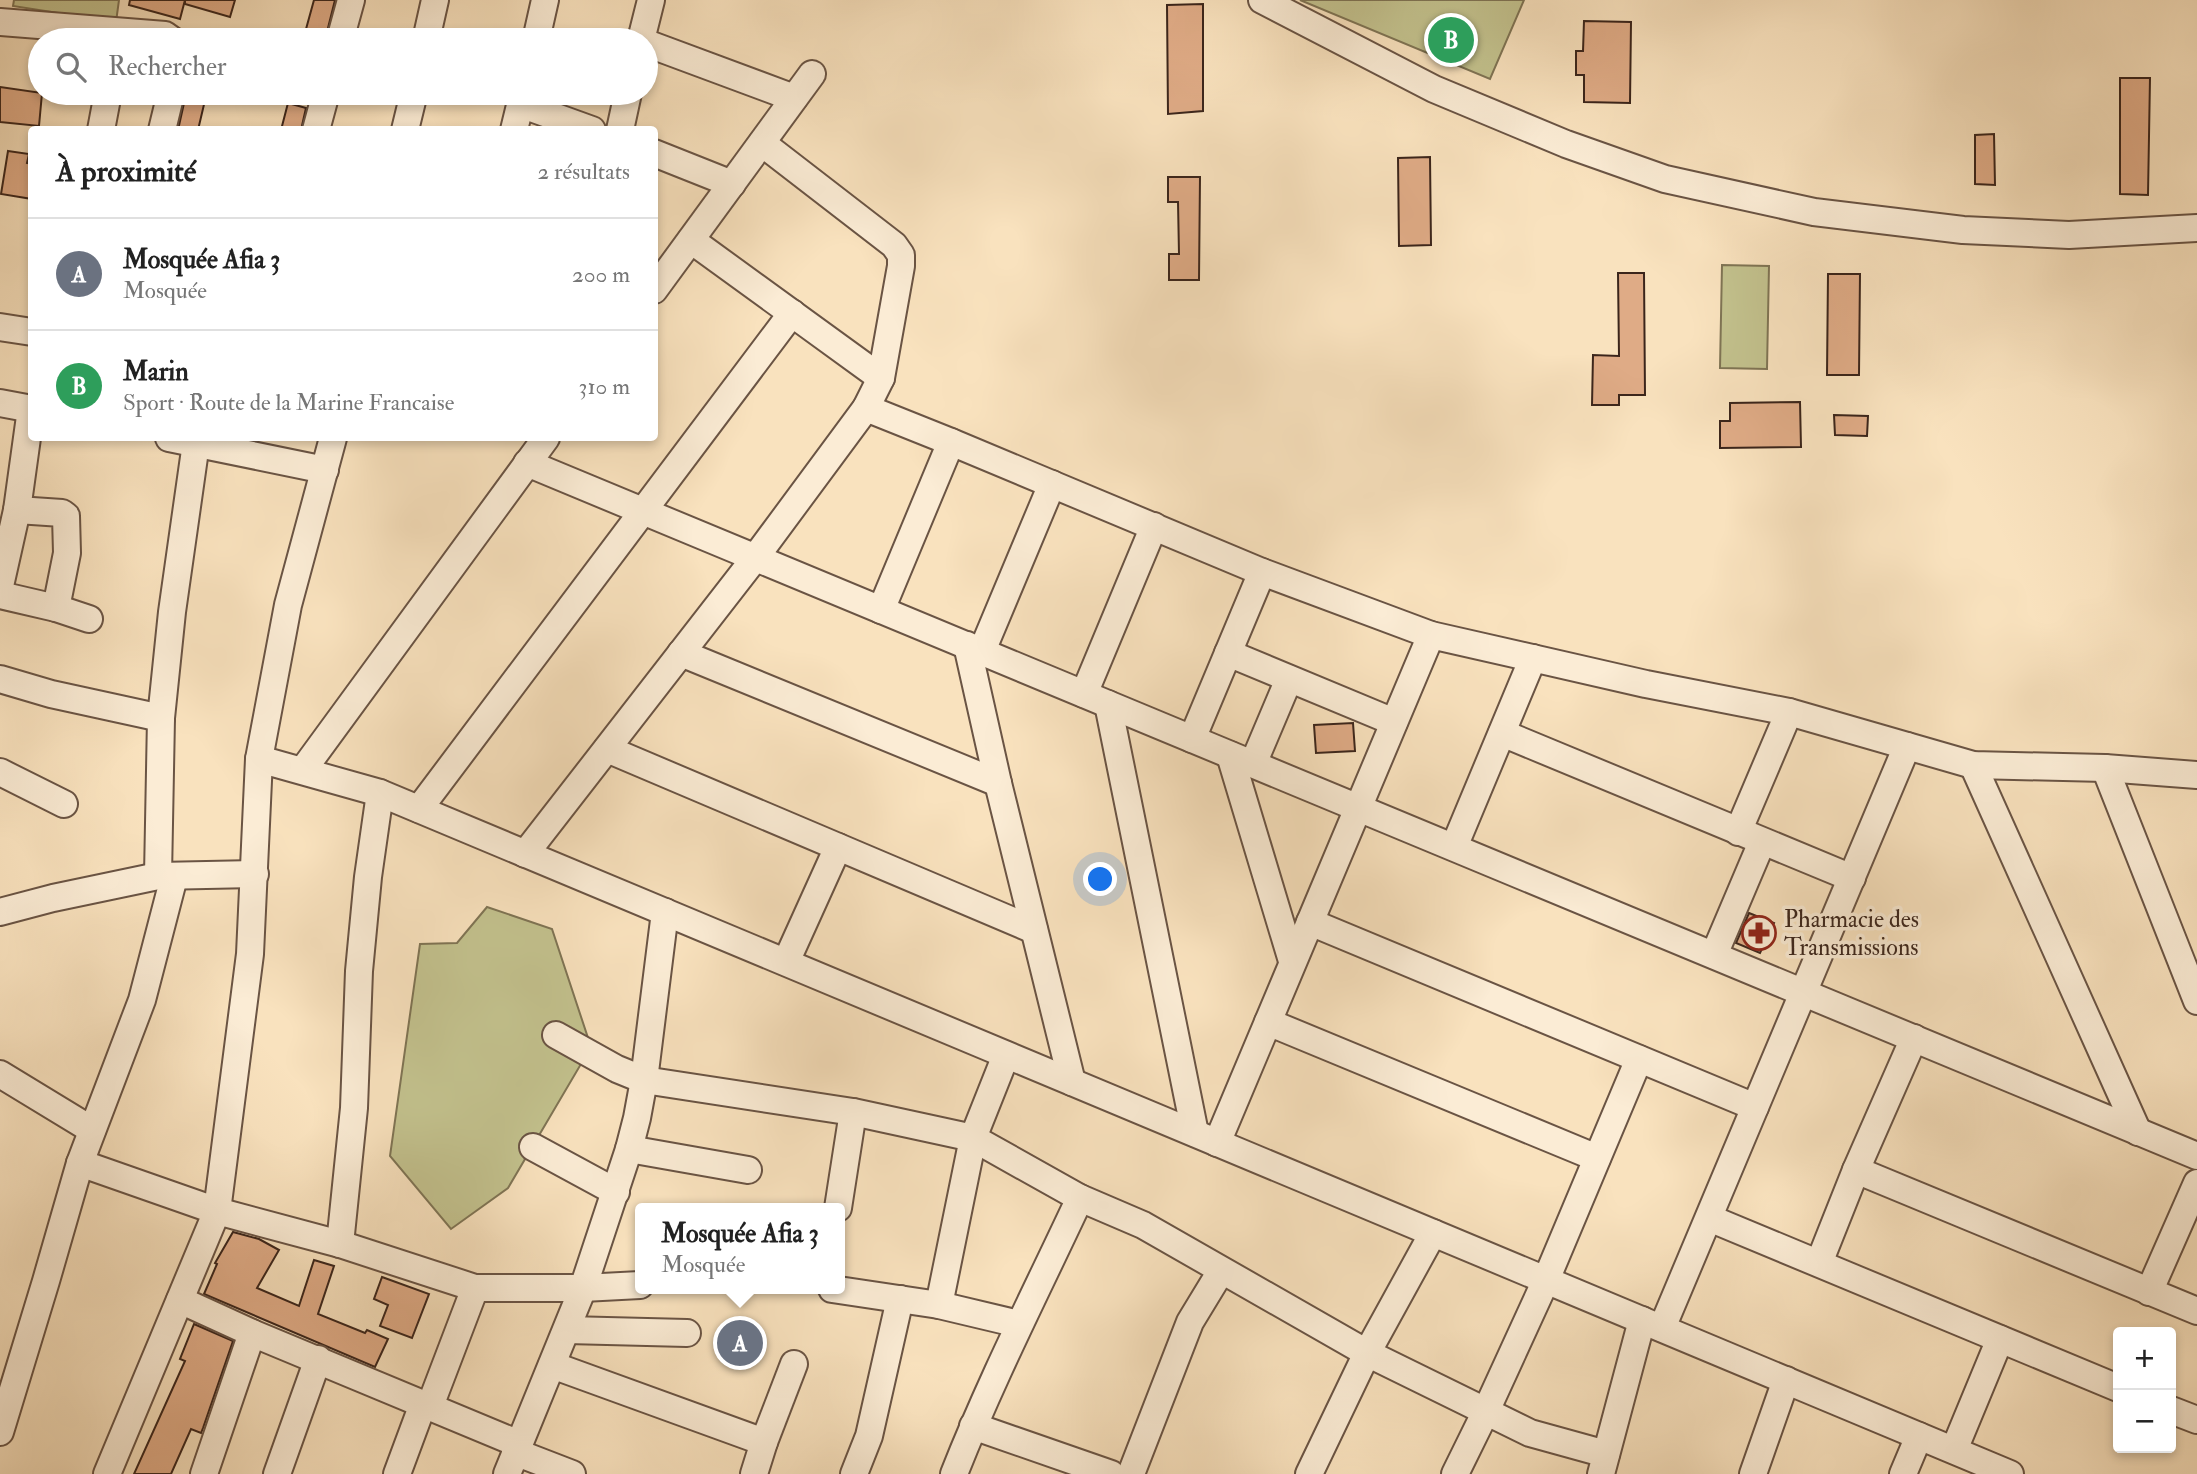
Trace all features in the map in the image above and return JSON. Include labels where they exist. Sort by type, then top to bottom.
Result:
[{"type":"street","points":[[343,28],[351,0]]},
{"type":"street","points":[[429,28],[435,0]]},
{"type":"street","points":[[539,28],[545,0]]},
{"type":"street","points":[[644,28],[651,0]]},
{"type":"street","points":[[1262,0],[1434,89],[1566,144],[1665,179],[1814,212],[1963,230],[2069,235],[2197,228]]},
{"type":"street","points":[[0,22],[51,28]]},
{"type":"street","points":[[658,47],[794,98]]},
{"type":"street","points":[[663,262],[691,240],[812,74]]},
{"type":"street","points":[[102,126],[106,105]]},
{"type":"street","points":[[163,126],[168,105]]},
{"type":"street","points":[[317,126],[323,105]]},
{"type":"street","points":[[406,126],[411,105]]},
{"type":"street","points":[[621,126],[625,105]]},
{"type":"street","points":[[519,109],[578,126]]},
{"type":"street","points":[[525,854],[755,558],[866,408],[881,378],[901,256],[894,244],[762,143]]},
{"type":"street","points":[[658,155],[732,184]]},
{"type":"street","points":[[691,240],[881,378]]},
{"type":"street","points":[[419,810],[793,313]]},
{"type":"street","points":[[0,327],[28,331]]},
{"type":"street","points":[[0,403],[28,408]]},
{"type":"street","points":[[866,408],[1262,572],[1430,635],[1646,684],[1788,712],[1973,765],[2105,768],[2197,775]]},
{"type":"street","points":[[0,586],[4,548],[17,510],[28,431]]},
{"type":"street","points":[[185,441],[325,470]]},
{"type":"street","points":[[107,1474],[217,1211],[250,954],[259,759],[288,605],[332,441]]},
{"type":"street","points":[[303,770],[545,441]]},
{"type":"street","points":[[881,610],[951,442]]},
{"type":"street","points":[[0,1432],[80,1163],[142,1000],[166,876],[161,718],[172,612],[196,443]]},
{"type":"street","points":[[527,463],[2197,1156]]},
{"type":"street","points":[[1052,484],[974,648],[998,783],[1072,1082]]},
{"type":"street","points":[[17,510],[62,513],[66,516],[67,553],[56,608]]},
{"type":"street","points":[[1084,694],[1154,526]]},
{"type":"street","points":[[1192,738],[1262,572]]},
{"type":"street","points":[[0,595],[89,619]]},
{"type":"street","points":[[1206,1138],[1268,1021],[1430,635]]},
{"type":"street","points":[[681,653],[998,783]]},
{"type":"street","points":[[1228,653],[1394,722]]},
{"type":"street","points":[[1454,847],[1533,658]]},
{"type":"street","points":[[0,679],[51,694],[161,718]]},
{"type":"street","points":[[1289,679],[1241,759],[1292,961]]},
{"type":"street","points":[[1108,704],[1206,1138]]},
{"type":"street","points":[[1714,956],[1788,712]]},
{"type":"street","points":[[1502,733],[1852,878]]},
{"type":"street","points":[[556,1035],[617,1069],[644,1080],[853,1112],[973,1138],[1080,1198],[1143,1225],[1367,1353],[1530,1433],[1604,1464],[1652,1324],[1709,1218],[1908,746]]},
{"type":"street","points":[[607,749],[1034,930]]},
{"type":"street","points":[[259,759],[380,793],[1954,1450],[1993,1471]]},
{"type":"street","points":[[1973,765],[2138,1132]]},
{"type":"street","points":[[2105,768],[2197,1001]]},
{"type":"street","points":[[0,772],[64,804]]},
{"type":"street","points":[[340,1244],[354,1108],[359,971],[380,793]]},
{"type":"street","points":[[786,962],[838,847]]},
{"type":"street","points":[[0,912],[53,898],[166,876],[255,874]]},
{"type":"street","points":[[514,1457],[583,1288],[629,1150],[644,1080],[665,912]]},
{"type":"street","points":[[1310,922],[1755,1107]]},
{"type":"street","points":[[1268,1021],[1597,1158]]},
{"type":"street","points":[[1819,1263],[1914,1038]]},
{"type":"street","points":[[939,1305],[973,1138],[1006,1055]]},
{"type":"street","points":[[1455,1474],[1546,1280],[1639,1059]]},
{"type":"street","points":[[0,1074],[92,1130]]},
{"type":"street","points":[[839,1203],[853,1112]]},
{"type":"street","points":[[533,1147],[615,1192]]},
{"type":"street","points":[[629,1150],[748,1170]]},
{"type":"street","points":[[80,1163],[217,1211],[340,1244],[475,1288],[635,1285]]},
{"type":"street","points":[[1856,1170],[2197,1311]]},
{"type":"street","points":[[2149,1292],[2197,1182]]},
{"type":"street","points":[[954,1474],[1019,1324],[1080,1198]]},
{"type":"street","points":[[1709,1218],[2113,1386]]},
{"type":"street","points":[[1309,1474],[1367,1353],[1433,1233]]},
{"type":"street","points":[[1131,1474],[1191,1322],[1221,1271]]},
{"type":"street","points":[[397,1474],[475,1288]]},
{"type":"street","points":[[845,1291],[939,1305],[1019,1324]]},
{"type":"street","points":[[854,1474],[869,1436],[900,1299]]},
{"type":"street","points":[[180,1300],[252,1333],[427,1405],[514,1457],[572,1474]]},
{"type":"street","points":[[567,1330],[687,1333]]},
{"type":"street","points":[[204,1474],[252,1333]]},
{"type":"street","points":[[1954,1450],[2000,1339]]},
{"type":"street","points":[[277,1474],[318,1359]]},
{"type":"street","points":[[754,1474],[794,1364]]},
{"type":"street","points":[[552,1365],[764,1442]]},
{"type":"street","points":[[1753,1474],[1786,1380]]},
{"type":"street","points":[[2176,1412],[2197,1420]]},
{"type":"street","points":[[973,1426],[1111,1474]]},
{"type":"street","points":[[1903,1474],[1919,1436]]},
{"type":"shaded area","points":[[14,0],[119,0],[116,22],[13,6]]},
{"type":"shaded area","points":[[1300,0],[1524,0],[1490,79]]},
{"type":"shaded area","points":[[1722,265],[1769,266],[1767,369],[1720,368]]},
{"type":"shaded area","points":[[487,907],[552,929],[591,1047],[508,1188],[451,1229],[390,1156],[420,944],[457,943]]},
{"type":"building","points":[[130,0],[185,0],[180,19],[129,5]]},
{"type":"building","points":[[185,0],[235,0],[230,17],[185,4]]},
{"type":"building","points":[[314,0],[335,0],[328,28],[306,28]]},
{"type":"building","points":[[1203,4],[1203,111],[1168,114],[1167,5]]},
{"type":"building","points":[[1584,21],[1631,22],[1630,103],[1584,102],[1584,75],[1576,75],[1576,51],[1583,51]]},
{"type":"building","points":[[2120,78],[2150,78],[2148,195],[2120,194]]},
{"type":"building","points":[[0,87],[28,91],[28,105],[41,105],[39,126],[0,122]]},
{"type":"building","points":[[184,105],[204,105],[199,126],[179,126]]},
{"type":"building","points":[[287,105],[306,108],[302,126],[282,126]]},
{"type":"building","points":[[1994,134],[1995,185],[1975,184],[1975,135]]},
{"type":"building","points":[[8,151],[28,154],[28,198],[1,194]]},
{"type":"building","points":[[1430,157],[1431,245],[1399,246],[1398,158]]},
{"type":"building","points":[[1168,177],[1200,177],[1199,280],[1169,280],[1169,254],[1179,254],[1178,202],[1168,202]]},
{"type":"building","points":[[1618,273],[1644,273],[1645,395],[1619,395],[1619,405],[1592,405],[1593,355],[1619,356]]},
{"type":"building","points":[[1828,274],[1860,274],[1859,375],[1827,375]]},
{"type":"building","points":[[1800,402],[1801,447],[1720,448],[1720,421],[1730,421],[1730,403]]},
{"type":"building","points":[[1834,415],[1868,416],[1867,436],[1835,435]]},
{"type":"building","points":[[1353,723],[1355,751],[1316,753],[1314,725]]},
{"type":"building","points":[[1749,913],[1774,923],[1760,953],[1736,943]]},
{"type":"building","points":[[233,1232],[259,1239],[279,1250],[257,1288],[299,1306],[314,1260],[334,1266],[318,1314],[388,1339],[375,1367],[204,1294],[217,1264],[215,1263]]},
{"type":"building","points":[[382,1277],[429,1294],[412,1338],[380,1326],[388,1305],[374,1299]]},
{"type":"building","points":[[194,1324],[233,1341],[201,1433],[191,1429],[171,1474],[134,1474],[185,1361],[180,1359]]},
{"type":"place","name":"Marin","points":[[1451,40]]},
{"type":"place","name":"Pharmacie des Transmissions","points":[[1759,933]]},
{"type":"place","name":"Mosquée Afia 3","points":[[740,1343]]}]
